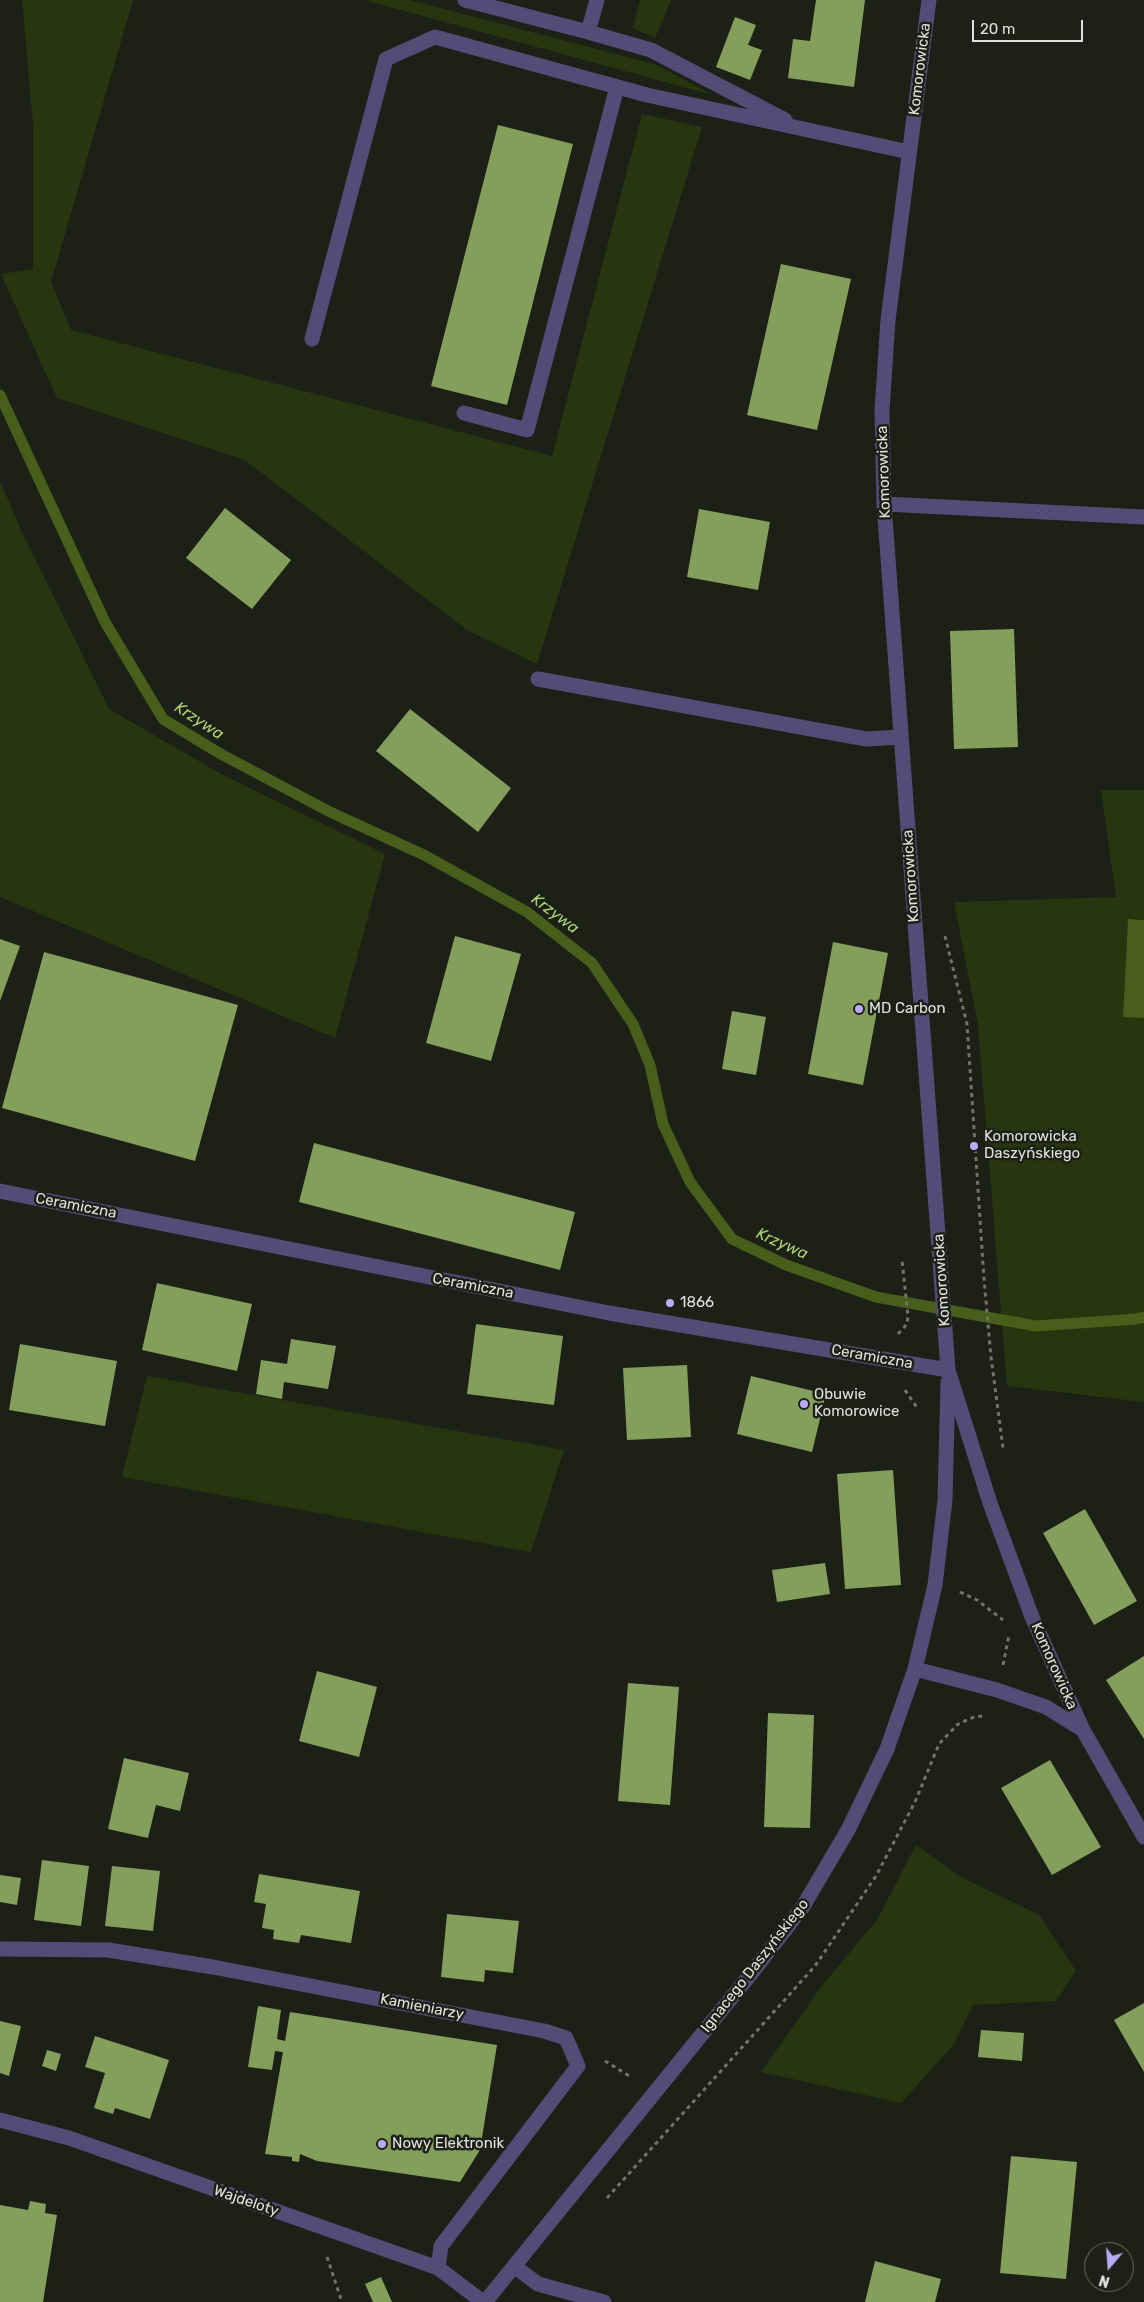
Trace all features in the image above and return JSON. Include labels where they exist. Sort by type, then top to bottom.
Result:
[{"type":"street","points":[[464,0],[651,50],[803,129]]},
{"type":"street","points":[[588,32],[597,0]]},
{"type":"street","name":"Komorowicka","points":[[929,0],[888,320],[882,411],[884,504],[948,1370],[990,1503],[1032,1617],[1083,1730],[1144,1837]]},
{"type":"street","points":[[312,339],[386,59],[435,38],[617,87],[909,152]]},
{"type":"street","points":[[464,413],[527,430],[617,87]]},
{"type":"street","points":[[884,504],[1144,518]]},
{"type":"street","points":[[538,679],[866,739],[901,737]]},
{"type":"street","name":"Ceramiczna","points":[[0,1191],[609,1313],[948,1370]]},
{"type":"street","name":"Ignacego Daszyńskiego","points":[[484,2302],[754,1970],[802,1908],[848,1830],[887,1749],[915,1669],[935,1585],[945,1500],[948,1370]]},
{"type":"street","name":"Komorowicka","points":[[915,1669],[997,1690],[1046,1707],[1083,1730]]},
{"type":"street","name":"Kamieniarzy","points":[[0,1948],[117,1951],[213,1967],[544,2031],[566,2038],[578,2066],[441,2246],[438,2268]]},
{"type":"street","name":"Wajdeloty","points":[[0,2120],[69,2138],[438,2268],[484,2302]]},
{"type":"street","points":[[514,2266],[538,2284],[604,2302]]},
{"type":"path","points":[[943,927],[967,1024],[991,1357]]},
{"type":"path","points":[[871,1357],[872,1339],[898,1334],[907,1324],[908,1316],[902,1260]]},
{"type":"path","points":[[903,1386],[918,1407],[919,1415]]},
{"type":"path","points":[[935,1585],[977,1600],[1011,1627],[1032,1617]]},
{"type":"path","points":[[329,2230],[325,2249],[342,2302]]},
{"type":"shaded area","points":[[22,0],[133,0],[51,282],[71,330],[552,456],[642,114],[702,127],[537,664],[467,630],[245,460],[57,398],[1,274],[33,269],[33,124]]},
{"type":"shaded area","points":[[364,0],[410,0],[646,62],[657,65],[713,95]]},
{"type":"shaded area","points":[[640,0],[671,0],[655,38],[633,28]]},
{"type":"shaded area","points":[[0,481],[21,530],[109,709],[223,775],[385,854],[335,1038],[0,897]]},
{"type":"shaded area","points":[[1101,790],[1144,790],[1144,920],[1128,919],[1123,1016],[1144,1018],[1144,1402],[1007,1386],[978,1025],[954,902],[1116,897]]},
{"type":"shaded area","points":[[1128,919],[1144,920],[1144,1018],[1123,1017]]},
{"type":"shaded area","points":[[147,1376],[564,1450],[531,1552],[122,1477]]},
{"type":"shaded area","points":[[916,1845],[961,1877],[1039,1915],[1076,1971],[1056,2001],[973,2005],[954,2044],[901,2103],[761,2072],[821,1987],[877,1920]]},
{"type":"building","points":[[816,0],[865,0],[854,87],[788,78],[793,39],[810,41]]},
{"type":"building","points":[[735,17],[756,25],[748,45],[762,50],[750,80],[716,67]]},
{"type":"building","points":[[498,125],[573,144],[507,405],[431,386]]},
{"type":"building","points":[[781,264],[851,279],[817,430],[747,415]]},
{"type":"building","points":[[225,508],[291,560],[252,609],[186,558]]},
{"type":"building","points":[[699,509],[770,522],[758,590],[687,577]]},
{"type":"building","points":[[1014,629],[1018,747],[954,749],[950,631]]},
{"type":"building","points":[[410,709],[511,788],[478,832],[376,751]]},
{"type":"building","points":[[455,936],[521,954],[491,1061],[426,1043]]},
{"type":"building","points":[[0,939],[20,946],[0,1001]]},
{"type":"building","points":[[833,942],[888,953],[863,1085],[808,1074]]},
{"type":"building","points":[[44,952],[238,1005],[195,1161],[2,1108]]},
{"type":"building","points":[[732,1011],[766,1017],[756,1075],[722,1069]]},
{"type":"building","points":[[314,1143],[575,1212],[560,1270],[299,1202]]},
{"type":"building","points":[[157,1283],[252,1304],[237,1371],[142,1350]]},
{"type":"building","points":[[476,1324],[563,1336],[554,1405],[467,1394]]},
{"type":"building","points":[[291,1339],[336,1346],[328,1389],[284,1382],[282,1399],[256,1394],[261,1360],[287,1364]]},
{"type":"building","points":[[20,1344],[117,1361],[105,1426],[9,1410]]},
{"type":"building","points":[[687,1365],[691,1437],[627,1440],[623,1368]]},
{"type":"building","points":[[751,1376],[826,1394],[812,1452],[737,1434]]},
{"type":"building","points":[[893,1470],[901,1585],[845,1589],[837,1474]]},
{"type":"building","points":[[1085,1509],[1137,1601],[1094,1625],[1043,1533]]},
{"type":"building","points":[[825,1563],[830,1594],[777,1602],[772,1570]]},
{"type":"building","points":[[1144,1656],[1144,1739],[1106,1680]]},
{"type":"building","points":[[317,1671],[377,1687],[359,1757],[299,1741]]},
{"type":"building","points":[[628,1683],[679,1687],[670,1805],[618,1801]]},
{"type":"building","points":[[768,1713],[814,1715],[810,1828],[764,1827]]},
{"type":"building","points":[[124,1758],[189,1773],[180,1811],[156,1805],[148,1838],[108,1829]]},
{"type":"building","points":[[1050,1760],[1101,1847],[1052,1875],[1001,1788]]},
{"type":"building","points":[[42,1860],[89,1866],[81,1926],[34,1920]]},
{"type":"building","points":[[112,1866],[160,1871],[153,1931],[105,1926]]},
{"type":"building","points":[[259,1874],[360,1891],[351,1943],[301,1935],[299,1943],[273,1939],[274,1930],[262,1928],[266,1904],[254,1902]]},
{"type":"building","points":[[0,1875],[21,1878],[17,1905],[0,1902]]},
{"type":"building","points":[[447,1914],[519,1921],[513,1973],[485,1970],[484,1982],[441,1977]]},
{"type":"building","points":[[1144,2003],[1144,2072],[1114,2020]]},
{"type":"building","points":[[258,2006],[281,2010],[277,2039],[285,2041],[290,2012],[497,2045],[480,2150],[460,2182],[317,2161],[300,2154],[299,2162],[292,2161],[292,2157],[265,2154],[283,2052],[275,2051],[272,2070],[248,2067]]},
{"type":"building","points":[[0,2021],[21,2026],[9,2076],[0,2073]]},
{"type":"building","points":[[981,2030],[1024,2033],[1022,2061],[978,2057]]},
{"type":"building","points":[[95,2036],[169,2060],[150,2119],[115,2108],[113,2114],[94,2108],[105,2073],[85,2067]]},
{"type":"building","points":[[47,2050],[61,2054],[56,2071],[42,2066]]},
{"type":"building","points":[[1011,2156],[1077,2162],[1066,2279],[1000,2273]]},
{"type":"building","points":[[30,2201],[46,2204],[45,2213],[57,2215],[43,2302],[0,2302],[0,2205],[28,2210]]},
{"type":"building","points":[[875,2261],[941,2279],[935,2302],[865,2302]]},
{"type":"building","points":[[381,2277],[392,2302],[373,2302],[365,2284]]},
{"type":"waterway","name":"Krzywa","points":[[0,395],[105,622],[163,719],[219,753],[330,812],[424,855],[527,912],[592,963],[633,1024],[650,1065],[663,1124],[690,1182],[732,1239],[786,1265],[876,1297],[1036,1326],[1144,1317]]},
{"type":"place","name":"MD Carbon","points":[[859,1009]]},
{"type":"place","name":"Komorowicka Daszyńskiego","points":[[974,1146]]},
{"type":"place","name":"1866","points":[[670,1303]]},
{"type":"place","name":"Obuwie Komorowice","points":[[804,1404]]},
{"type":"place","name":"Nowy Elektronik","points":[[382,2144]]}]
